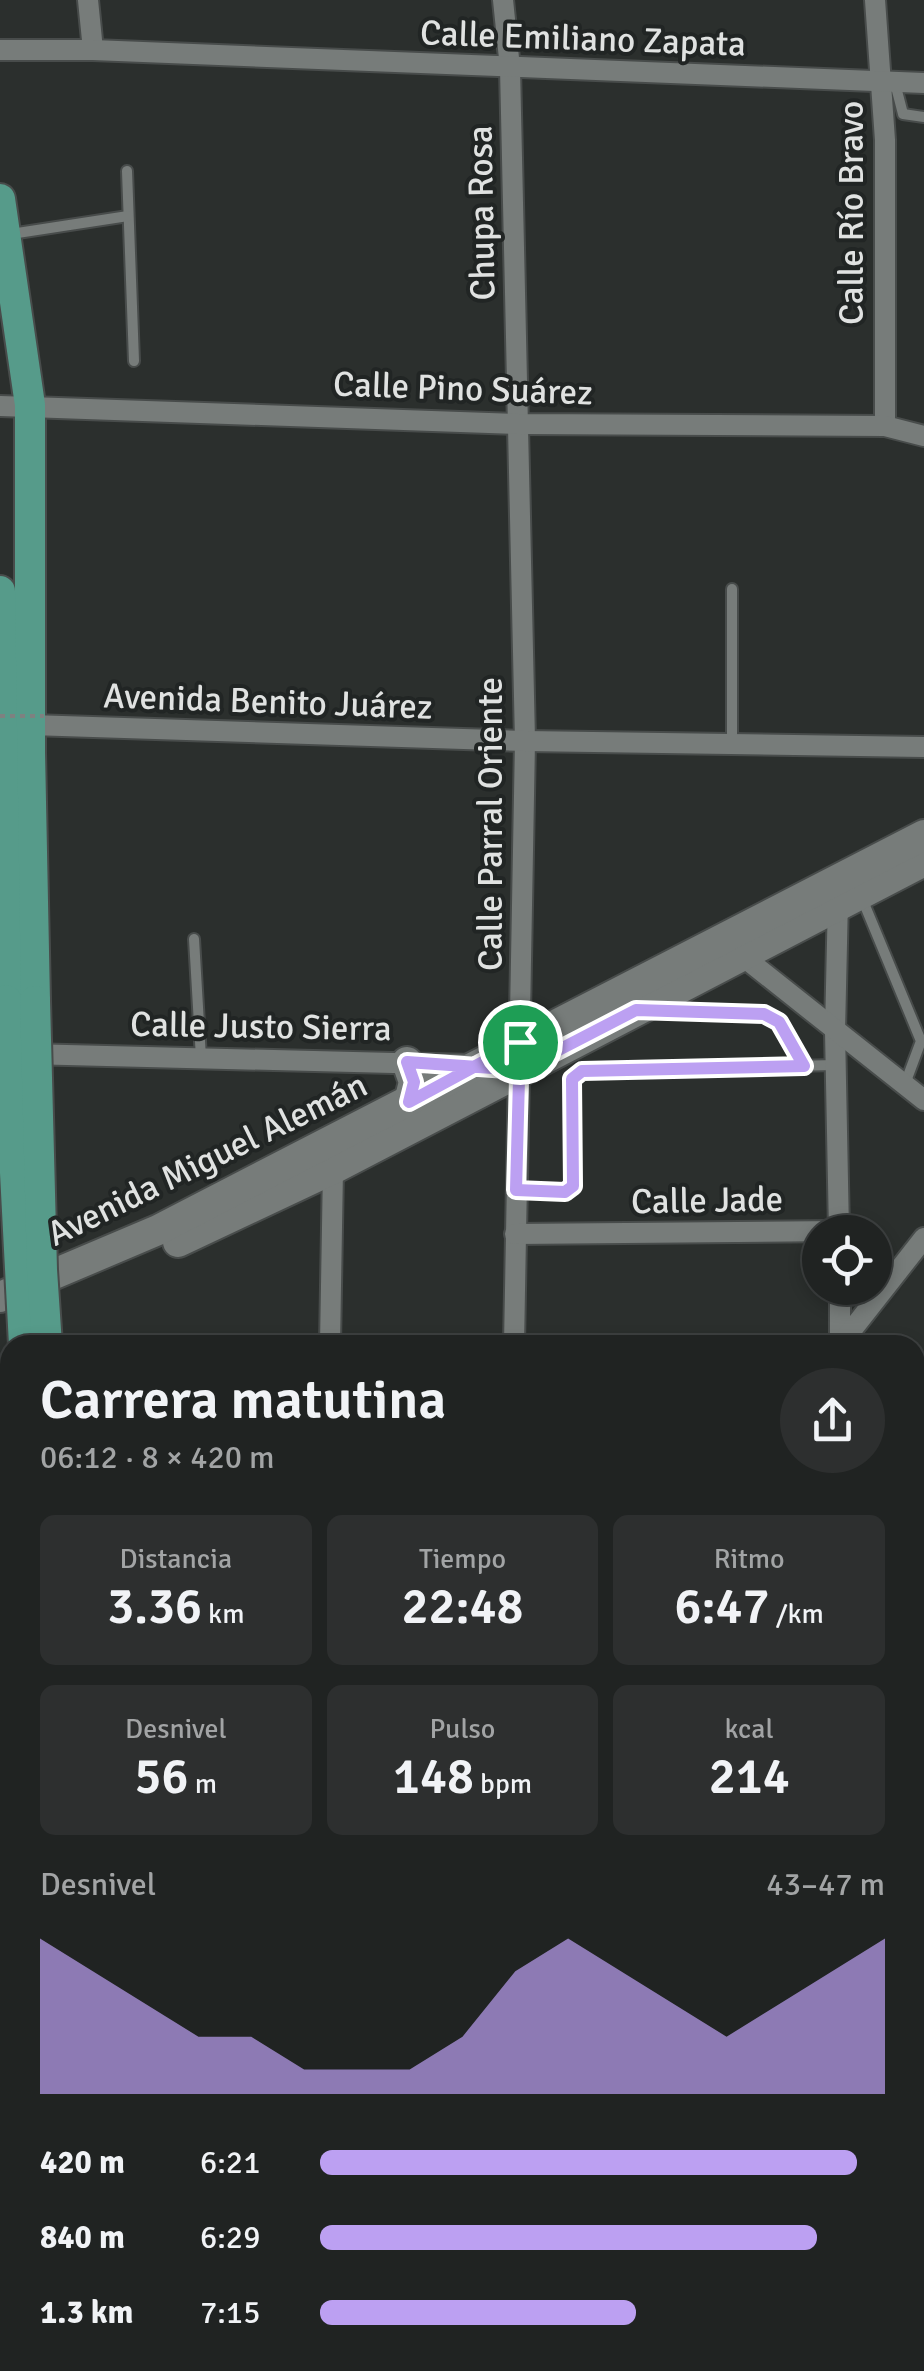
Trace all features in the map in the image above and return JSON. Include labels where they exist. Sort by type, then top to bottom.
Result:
[{"type":"main road","points":[[0,199],[15,405],[11,731]]},
{"type":"main road","points":[[0,591],[11,731],[21,1011],[24,1335]]},
{"type":"main road","name":"Avenida Miguel Alemán","points":[[846,892],[924,835]]},
{"type":"main road","name":"Avenida Miguel Alemán","points":[[57,1283],[138,1262],[333,1169],[507,1060],[846,892],[924,861]]},
{"type":"main road","name":"Avenida Miguel Alemán","points":[[7,1304],[57,1283],[409,1102],[636,1010],[732,947]]},
{"type":"main road","points":[[21,1011],[46,1335]]},
{"type":"main road","points":[[407,1062],[414,1082],[409,1102]]},
{"type":"street","points":[[88,0],[93,50]]},
{"type":"street","name":"Chupa Rosa","points":[[502,0],[510,68],[518,424]]},
{"type":"street","name":"Calle Río Bravo","points":[[875,0],[889,83],[884,426]]},
{"type":"street","name":"Calle Emiliano Zapata","points":[[0,50],[93,50],[924,83]]},
{"type":"street","name":"Calle Pino Suárez","points":[[15,405],[518,424],[884,426],[924,436]]},
{"type":"street","name":"Calle Parral Oriente","points":[[514,1335],[516,1190],[507,1060],[525,741],[518,424]]},
{"type":"street","name":"Avenida Benito Juárez","points":[[11,731],[924,747]]},
{"type":"street","points":[[839,1215],[834,1031],[846,892]]},
{"type":"street","points":[[732,947],[924,1100]]},
{"type":"street","points":[[21,1011],[46,1054],[60,1335]]},
{"type":"street","points":[[0,1042],[7,1304],[14,1335]]},
{"type":"street","name":"Calle Justo Sierra","points":[[1,1053],[407,1062],[507,1060]]},
{"type":"street","points":[[330,1335],[333,1169]]},
{"type":"street","name":"Calle Jade","points":[[515,1234],[802,1232]]},
{"type":"street","points":[[848,1335],[924,1238]]},
{"type":"street","points":[[840,1305],[840,1335]]},
{"type":"lane","points":[[889,83],[903,114],[924,117]]},
{"type":"lane","points":[[127,171],[134,361]]},
{"type":"lane","points":[[5,235],[128,216]]},
{"type":"lane","points":[[732,589],[732,744]]},
{"type":"lane","points":[[846,892],[921,1041],[904,1084]]},
{"type":"lane","points":[[194,939],[201,1058]]},
{"type":"lane","points":[[636,1010],[764,1014],[779,1022],[804,1066]]},
{"type":"lane","points":[[57,1283],[226,1208],[507,1060]]},
{"type":"lane","points":[[516,1190],[565,1192],[573,1186],[572,1079],[582,1071],[836,1065]]},
{"type":"route","points":[[520,1042],[475,1065],[409,1102],[414,1082],[407,1062],[475,1065],[496,1066],[520,1070],[636,1010],[774,1017],[804,1066],[582,1071],[572,1079],[573,1186],[565,1192],[516,1190],[520,1070],[520,1042]]}]
